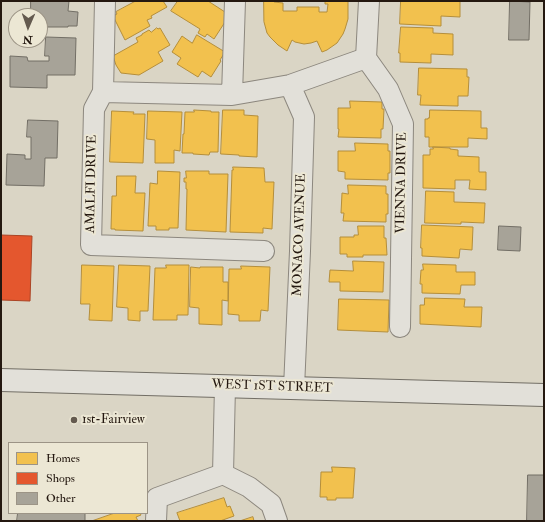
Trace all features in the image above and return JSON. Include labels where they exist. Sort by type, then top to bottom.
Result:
[{"type":"main road","name":"WEST 1ST STREET","points":[[1,380],[544,395]]},
{"type":"street","name":"AMALFI DRIVE","points":[[104,1],[102,92],[94,108],[91,245],[264,251]]},
{"type":"street","points":[[232,95],[235,1]]},
{"type":"street","points":[[102,92],[232,95],[290,85],[366,58],[369,1]]},
{"type":"street","name":"VIENNA DRIVE","points":[[366,58],[388,89],[403,124],[400,327]]},
{"type":"street","name":"MONACO AVENUE","points":[[290,85],[304,117],[294,388]]},
{"type":"street","points":[[223,474],[225,386]]},
{"type":"street","points":[[156,521],[157,498],[223,474],[249,487],[271,504],[277,521]]},
{"type":"building: Homes","points":[[136,1],[163,1],[167,7],[147,20],[150,26],[125,40],[113,16],[117,14],[116,12]]},
{"type":"building: Homes","points":[[178,1],[208,1],[225,12],[225,22],[214,39],[207,34],[205,37],[198,33],[200,29],[171,11]]},
{"type":"building: Homes","points":[[264,1],[283,3],[283,11],[297,11],[297,7],[319,7],[319,12],[327,12],[328,4],[325,4],[325,1],[348,1],[348,19],[343,34],[337,43],[327,50],[322,52],[317,41],[304,44],[292,40],[287,51],[278,45],[267,33],[264,22]]},
{"type":"building: Homes","points":[[401,1],[460,1],[460,17],[441,16],[441,26],[400,24]]},
{"type":"building: Homes","points":[[401,27],[433,28],[433,33],[453,34],[453,55],[431,54],[431,63],[400,62],[399,53]]},
{"type":"building: Homes","points":[[157,28],[160,28],[170,45],[158,52],[163,61],[139,75],[121,73],[113,56],[138,42],[136,38],[142,34],[149,30],[151,32]]},
{"type":"building: Homes","points":[[197,35],[225,52],[211,77],[202,71],[198,77],[177,64],[181,58],[172,52],[182,36],[192,43]]},
{"type":"building: Homes","points":[[419,68],[467,69],[467,77],[469,77],[468,96],[458,96],[458,106],[420,105],[421,95],[418,95]]},
{"type":"building: Homes","points":[[350,101],[382,102],[382,109],[384,109],[381,138],[338,137],[338,108],[350,108]]},
{"type":"building: Homes","points":[[194,110],[219,112],[218,152],[210,152],[209,155],[182,153],[185,112],[194,112]]},
{"type":"building: Homes","points":[[223,110],[244,110],[244,115],[258,116],[257,157],[221,154]]},
{"type":"building: Homes","points":[[430,110],[481,111],[481,128],[487,128],[487,139],[468,138],[468,147],[429,147],[429,137],[425,137],[425,119],[429,118]]},
{"type":"building: Homes","points":[[112,111],[145,114],[143,163],[110,162]]},
{"type":"building: Homes","points":[[148,111],[182,112],[180,151],[174,150],[174,163],[155,163],[155,140],[147,139]]},
{"type":"building: Homes","points":[[355,143],[388,144],[388,151],[390,151],[390,173],[388,173],[388,180],[345,179],[345,172],[338,171],[338,151],[355,151]]},
{"type":"building: Homes","points":[[433,147],[458,150],[458,156],[479,157],[479,172],[486,172],[486,190],[469,189],[470,180],[455,180],[455,189],[423,188],[423,155],[430,155],[430,149],[433,149]]},
{"type":"building: Homes","points":[[233,167],[264,168],[265,182],[274,182],[272,229],[263,228],[263,233],[230,232]]},
{"type":"building: Homes","points":[[158,171],[180,172],[178,228],[156,230],[156,226],[148,226],[150,183],[157,184]]},
{"type":"building: Homes","points":[[186,171],[209,171],[209,174],[228,174],[226,232],[186,230],[187,189],[184,178],[186,178]]},
{"type":"building: Homes","points":[[117,176],[136,176],[135,193],[145,193],[143,231],[111,229],[112,196],[116,196]]},
{"type":"building: Homes","points":[[348,185],[386,186],[386,194],[388,194],[388,214],[386,214],[386,222],[343,221],[344,213],[341,213],[342,193],[348,194]]},
{"type":"building: Homes","points":[[426,191],[454,192],[454,202],[485,203],[484,223],[425,223]]},
{"type":"building: Homes","points":[[422,225],[473,227],[472,250],[460,249],[459,258],[422,256]]},
{"type":"building: Homes","points":[[358,226],[384,226],[384,238],[386,238],[387,255],[347,257],[347,254],[340,254],[340,237],[354,237],[354,235],[358,235]]},
{"type":"building: Homes","points":[[353,261],[384,262],[383,292],[340,291],[340,282],[329,282],[330,270],[353,271]]},
{"type":"building: Homes","points":[[423,264],[456,265],[456,272],[475,272],[475,285],[461,285],[460,294],[422,293],[422,284],[420,284]]},
{"type":"building: Homes","points":[[82,265],[114,266],[112,321],[89,320],[90,304],[81,304]]},
{"type":"building: Homes","points":[[119,265],[150,266],[148,311],[140,311],[140,321],[128,320],[128,308],[117,307]]},
{"type":"building: Homes","points":[[166,265],[189,265],[188,315],[177,315],[177,320],[153,320],[155,268],[166,268]]},
{"type":"building: Homes","points":[[241,266],[270,267],[268,311],[261,310],[260,321],[239,321],[239,315],[228,314],[229,269],[241,269]]},
{"type":"building: Homes","points":[[191,267],[223,267],[223,282],[228,282],[228,301],[222,300],[222,325],[199,324],[199,308],[190,307]]},
{"type":"building: Homes","points":[[425,298],[465,299],[464,307],[482,307],[481,327],[420,324],[420,305],[424,305]]},
{"type":"building: Homes","points":[[339,299],[389,300],[388,332],[338,330]]},
{"type":"building: Homes","points":[[332,467],[355,468],[353,498],[336,498],[336,500],[327,500],[327,497],[320,497],[321,472],[332,472]]},
{"type":"building: Homes","points":[[224,498],[227,507],[230,506],[234,516],[220,521],[180,521],[177,513]]},
{"type":"building: Homes","points":[[112,514],[141,515],[136,517],[138,521],[92,521]]},
{"type":"building: Homes","points":[[253,517],[254,521],[240,521]]},
{"type":"building: Shops","points":[[1,235],[32,236],[30,301],[1,300]]},
{"type":"building: Other","points":[[31,1],[69,1],[68,11],[78,12],[77,26],[48,27],[48,8],[31,8]]},
{"type":"building: Other","points":[[510,1],[530,2],[529,40],[509,40]]},
{"type":"building: Other","points":[[48,37],[76,38],[75,75],[47,75],[47,88],[10,87],[10,56],[27,57],[28,61],[49,61],[49,56],[45,56],[45,48],[48,48]]},
{"type":"building: Other","points":[[28,120],[58,121],[57,158],[45,158],[44,186],[6,185],[7,154],[25,155],[25,159],[31,159],[31,137],[27,137]]},
{"type":"building: Other","points":[[499,226],[521,227],[520,251],[498,250]]},
{"type":"building: Other","points":[[528,475],[544,475],[544,521],[527,521]]},
{"type":"building: Other","points":[[18,514],[85,514],[85,521],[17,521]]},
{"type":"place","name":"1st-Fairview","points":[[74,420]]}]
